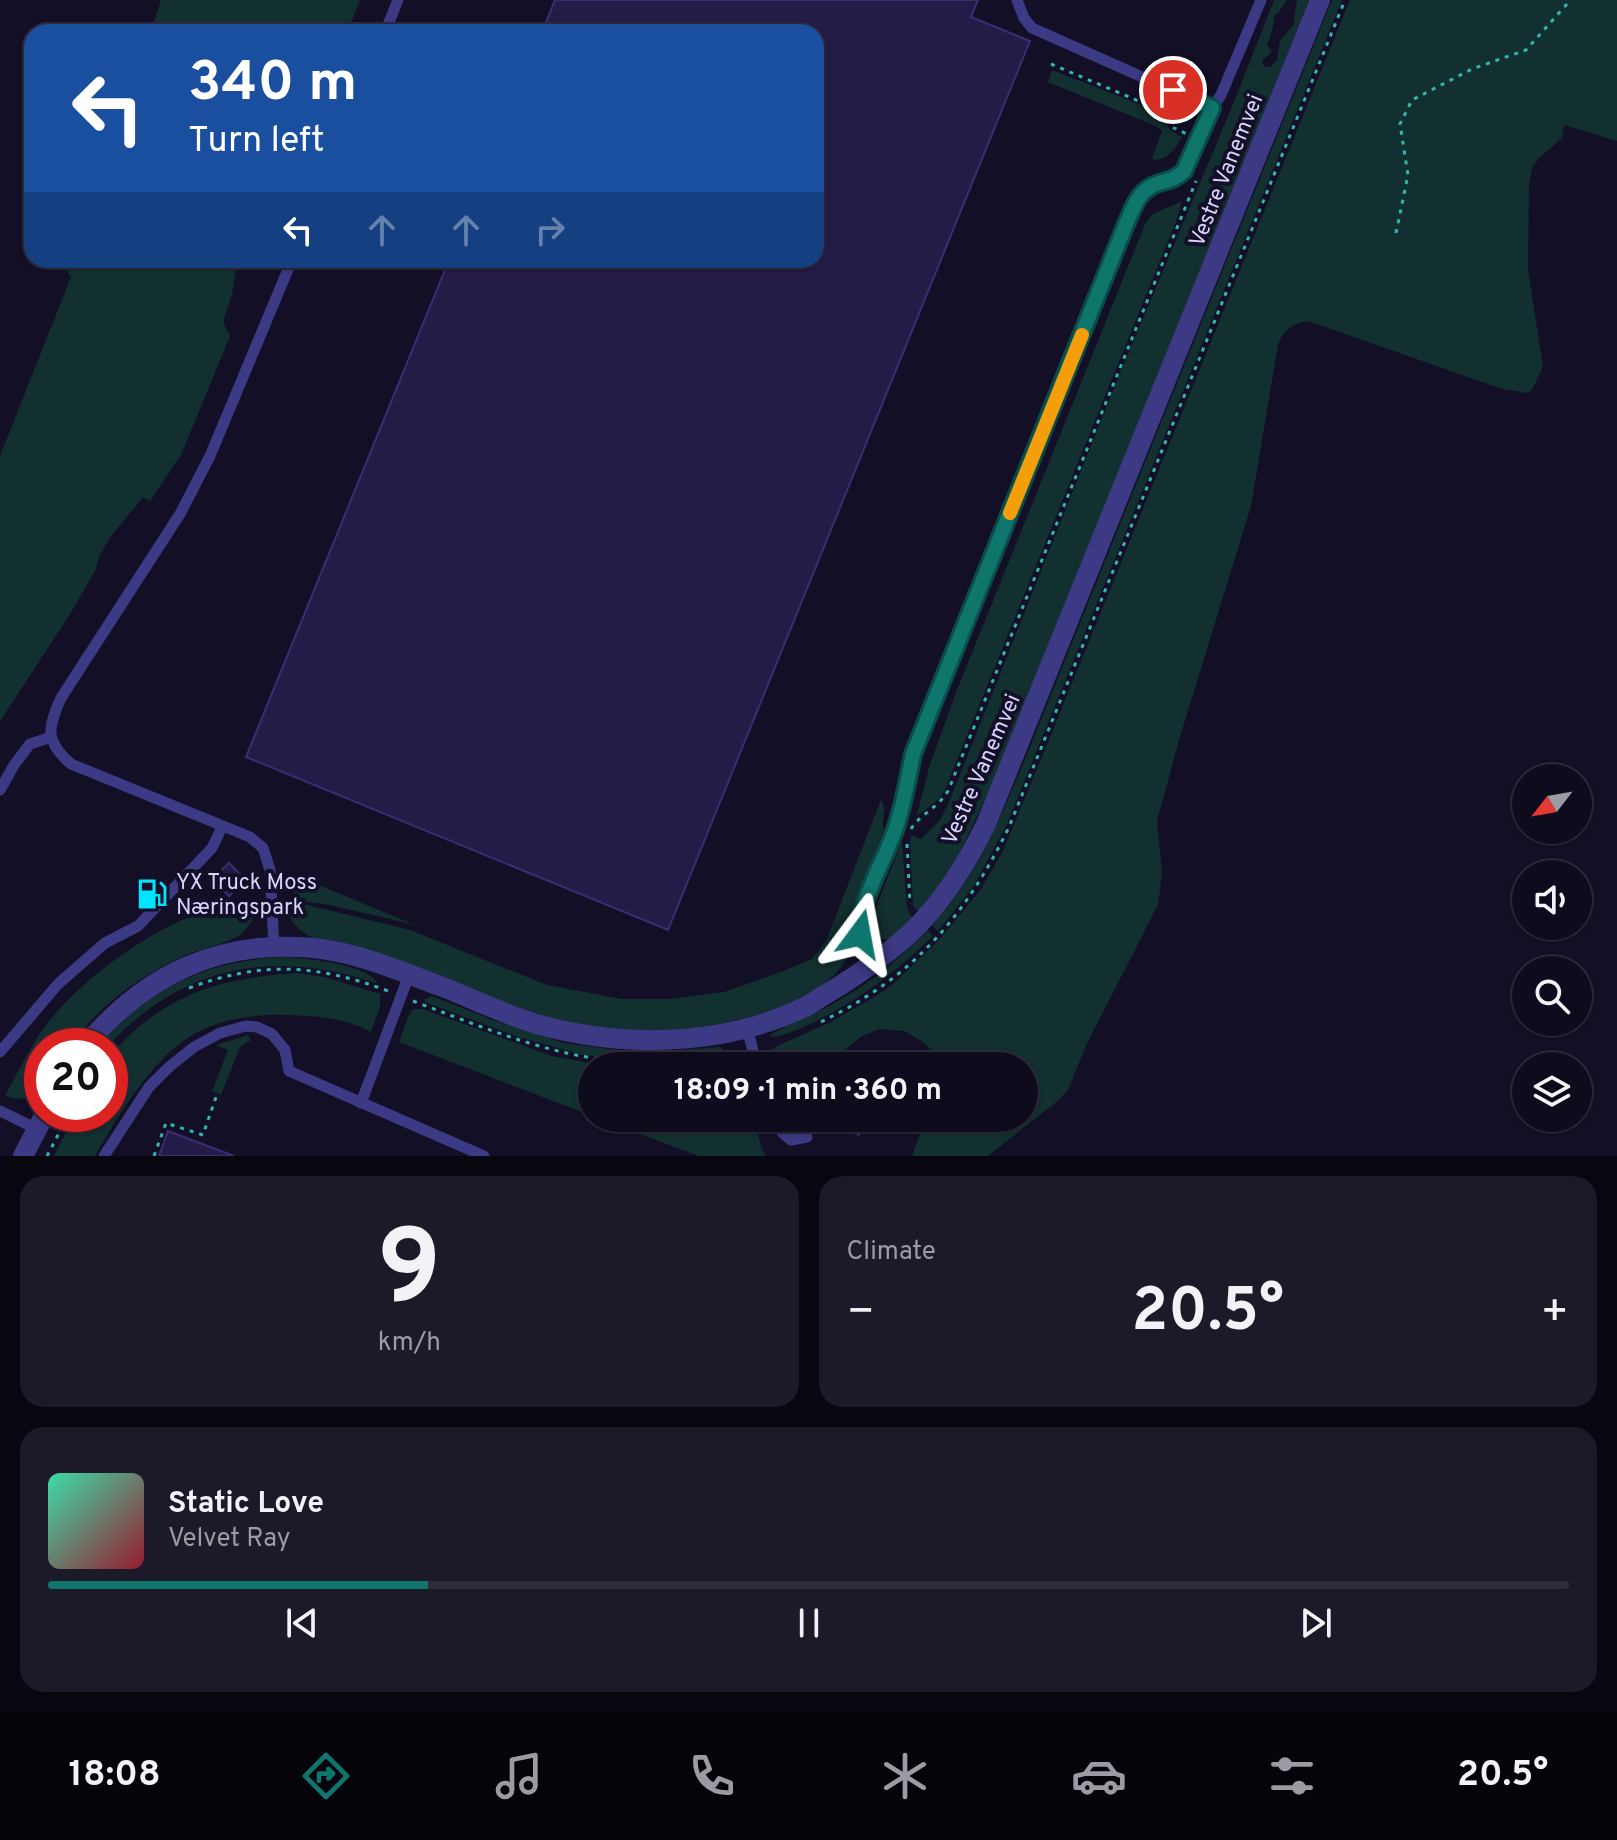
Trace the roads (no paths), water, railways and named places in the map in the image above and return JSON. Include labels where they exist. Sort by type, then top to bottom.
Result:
[{"type":"street","name":"Vestre Vanemvei","points":[[102,1028],[120,1008],[173,972],[223,954],[249,949],[314,948],[342,953],[548,1027],[594,1036],[658,1040],[722,1034],[749,1038],[876,961],[923,921],[971,854],[986,824],[1320,0]]},
{"type":"street","points":[[23,1156],[36,1132]]},
{"type":"lane","points":[[388,24],[398,0]]},
{"type":"lane","points":[[1017,0],[1032,28],[1212,108]]},
{"type":"lane","points":[[876,961],[865,945],[859,924],[895,829],[913,754],[1139,195],[1184,171],[1212,108],[1221,95],[1261,0]]},
{"type":"lane","points":[[274,947],[270,870],[263,848],[250,837],[71,764],[59,754],[51,737],[51,721],[61,698],[180,514],[210,456],[289,268]]},
{"type":"lane","points":[[0,790],[30,744],[51,737]]},
{"type":"lane","points":[[0,1052],[58,984],[105,943],[138,926],[212,848],[222,827]]},
{"type":"lane","points":[[361,1103],[409,975]]},
{"type":"lane","points":[[104,1156],[149,1087],[169,1067],[194,1047],[220,1033],[246,1026],[272,1034],[285,1050],[289,1071],[484,1156]]},
{"type":"lane","points":[[749,1038],[753,1052]]},
{"type":"lane","points":[[0,1111],[24,1117]]},
{"type":"lane","points":[[781,1132],[791,1140],[807,1137]]},
{"type":"place","name":"YX Truck Moss Næringspark","points":[[152,894]]}]
